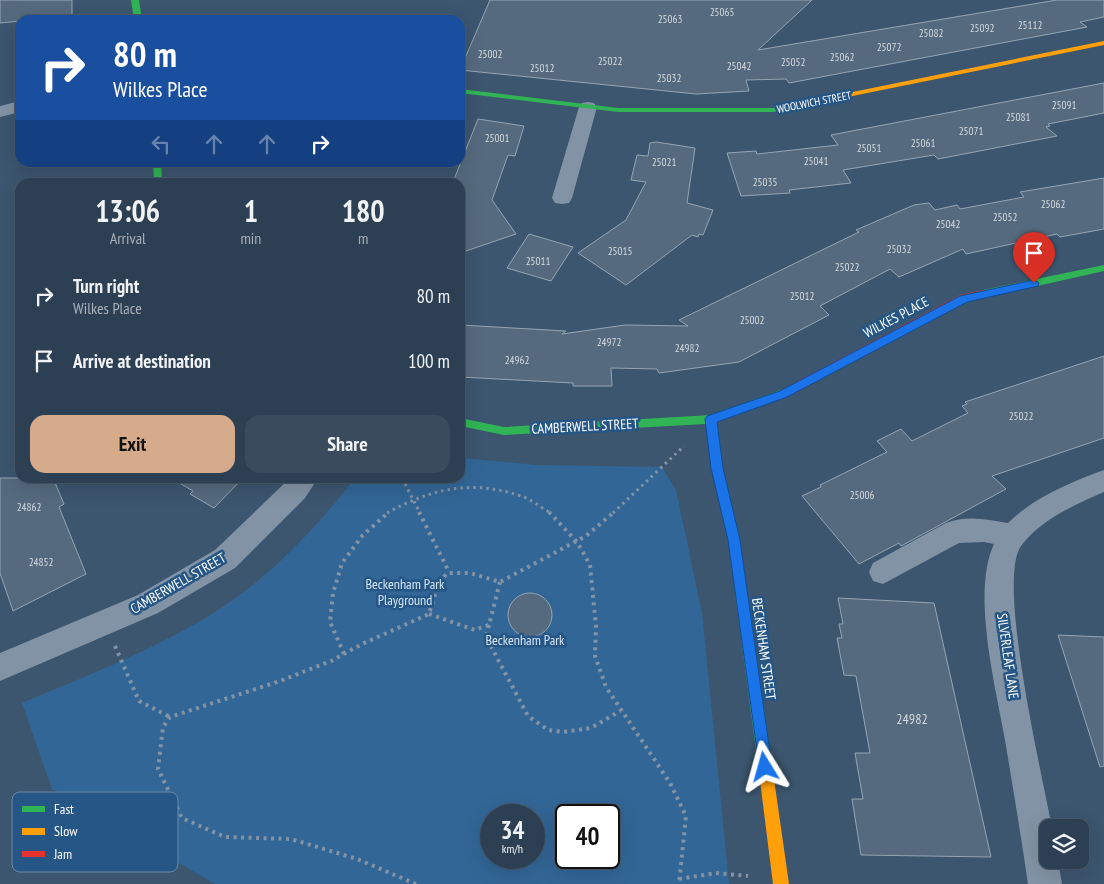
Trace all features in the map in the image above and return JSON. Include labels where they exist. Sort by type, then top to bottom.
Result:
[{"type":"street","points":[[135,0],[137,15]]},
{"type":"street","name":"WOOLWICH STREET","points":[[465,92],[618,110],[773,110],[1104,43]]},
{"type":"street","points":[[562,198],[588,106]]},
{"type":"street","points":[[0,112],[15,108]]},
{"type":"street","name":"WILKES PLACE","points":[[711,419],[784,394],[964,298],[1104,268]]},
{"type":"street","name":"CAMBERWELL STREET","points":[[465,423],[504,431],[711,419]]},
{"type":"street","name":"BECKENHAM STREET","points":[[711,419],[717,468],[734,540],[781,882]]},
{"type":"street","name":"SILVERLEAF LANE","points":[[1045,884],[1004,646],[998,583],[1006,547],[1013,536],[1029,519],[1104,481]]},
{"type":"street","name":"CAMBERWELL STREET","points":[[0,667],[148,604],[224,559],[301,483]]},
{"type":"street","points":[[883,572],[955,531],[984,530],[1013,536]]},
{"type":"path","points":[[428,614],[443,575],[449,572],[477,574],[500,582],[577,542],[621,507],[711,419]]},
{"type":"path","points":[[404,483],[449,572]]},
{"type":"path","points":[[344,654],[330,622],[332,593],[342,563],[362,536],[386,514],[413,500],[443,489],[480,487],[522,496],[552,514],[577,542],[590,565],[596,626],[594,656],[606,687],[620,711],[670,783],[686,816],[679,882],[716,873],[781,882]]},
{"type":"path","points":[[500,582],[486,637],[528,716],[548,730],[563,732],[591,728],[620,711]]},
{"type":"path","points":[[169,792],[158,769],[163,727],[170,717],[280,681],[344,654],[428,614],[476,630],[489,625]]},
{"type":"path","points":[[105,622],[139,701],[170,717]]},
{"type":"path","points":[[178,810],[182,818],[226,837],[291,839],[356,859],[416,884]]},
{"type":"green space","name":"Beckenham Park","points":[[465,458],[537,465],[662,467],[676,490],[702,613],[729,884],[215,884],[178,862],[178,792],[57,792],[52,789],[22,703],[97,672],[195,624],[237,597],[256,582],[309,532],[351,483],[465,483]]},
{"type":"building","points":[[0,0],[72,0],[72,15],[15,15],[15,22],[0,23]]},
{"type":"building","points":[[490,0],[812,0],[758,50],[1057,0],[1104,0],[1104,17],[1080,22],[1087,27],[789,83],[786,79],[746,80],[749,91],[696,94],[465,71],[465,58]]},
{"type":"building","points":[[1104,83],[1104,113],[1048,124],[1050,126],[1046,127],[1057,136],[938,159],[934,155],[843,170],[851,183],[789,190],[790,193],[741,196],[727,153],[756,151],[757,154],[838,145],[831,135]]},
{"type":"building","points":[[478,119],[524,126],[515,156],[508,155],[492,200],[516,234],[465,251],[465,178],[455,178],[459,167],[465,167],[465,152]]},
{"type":"building","points":[[656,142],[695,148],[687,203],[713,210],[703,235],[699,234],[698,237],[692,235],[626,285],[578,253],[626,220],[646,182],[631,180],[637,155],[648,156],[650,143]]},
{"type":"building","points":[[1104,178],[1104,229],[1060,237],[1057,234],[966,254],[963,249],[899,277],[890,269],[820,306],[829,315],[739,362],[659,373],[657,369],[611,368],[612,386],[573,386],[573,383],[465,377],[465,325],[566,331],[562,334],[625,325],[688,326],[679,320],[859,232],[856,230],[914,205],[929,203],[935,210],[957,205],[960,209],[1024,197],[1020,192]]},
{"type":"building","points":[[529,234],[573,247],[551,281],[507,268]]},
{"type":"building","points":[[1104,356],[1104,438],[992,476],[1006,489],[901,546],[899,543],[859,564],[802,496],[887,452],[877,441],[901,429],[912,441],[968,413],[962,406],[967,404],[965,402]]},
{"type":"building","points":[[0,478],[15,478],[15,483],[55,483],[64,504],[59,507],[86,574],[13,611],[0,573]]},
{"type":"building","points":[[179,483],[238,483],[214,508],[190,494],[193,491]]},
{"type":"building","points":[[534,593],[546,599],[551,606],[551,624],[546,631],[539,636],[526,637],[518,634],[511,627],[508,611],[511,603],[518,596]]},
{"type":"building","points":[[838,598],[934,603],[991,857],[861,855],[852,799],[863,799],[855,753],[870,753],[856,676],[844,675],[837,638],[842,638],[839,624],[843,624]]},
{"type":"building","points":[[1058,635],[1104,637],[1104,766],[1100,767]]},
{"type":"traffic: fast","points":[[135,0],[137,15]]},
{"type":"traffic: fast","points":[[465,92],[618,110],[773,110],[818,101]]},
{"type":"traffic: fast","points":[[157,167],[158,178]]},
{"type":"traffic: fast","points":[[983,294],[1104,268]]},
{"type":"traffic: fast","points":[[465,423],[504,431],[711,419],[789,391]]},
{"type":"traffic: fast","points":[[711,419],[717,468],[734,540],[765,765]]},
{"type":"traffic: slow","points":[[818,101],[1104,43]]},
{"type":"traffic: slow","points":[[765,765],[781,884]]},
{"type":"traffic: jam","points":[[789,391],[964,298],[983,294]]},
{"type":"route","points":[[765,767],[734,540],[717,468],[711,419],[784,394],[964,298],[1034,283]]},
{"type":"park label","name":"Beckenham Park Playground","points":[[405,592]]}]
